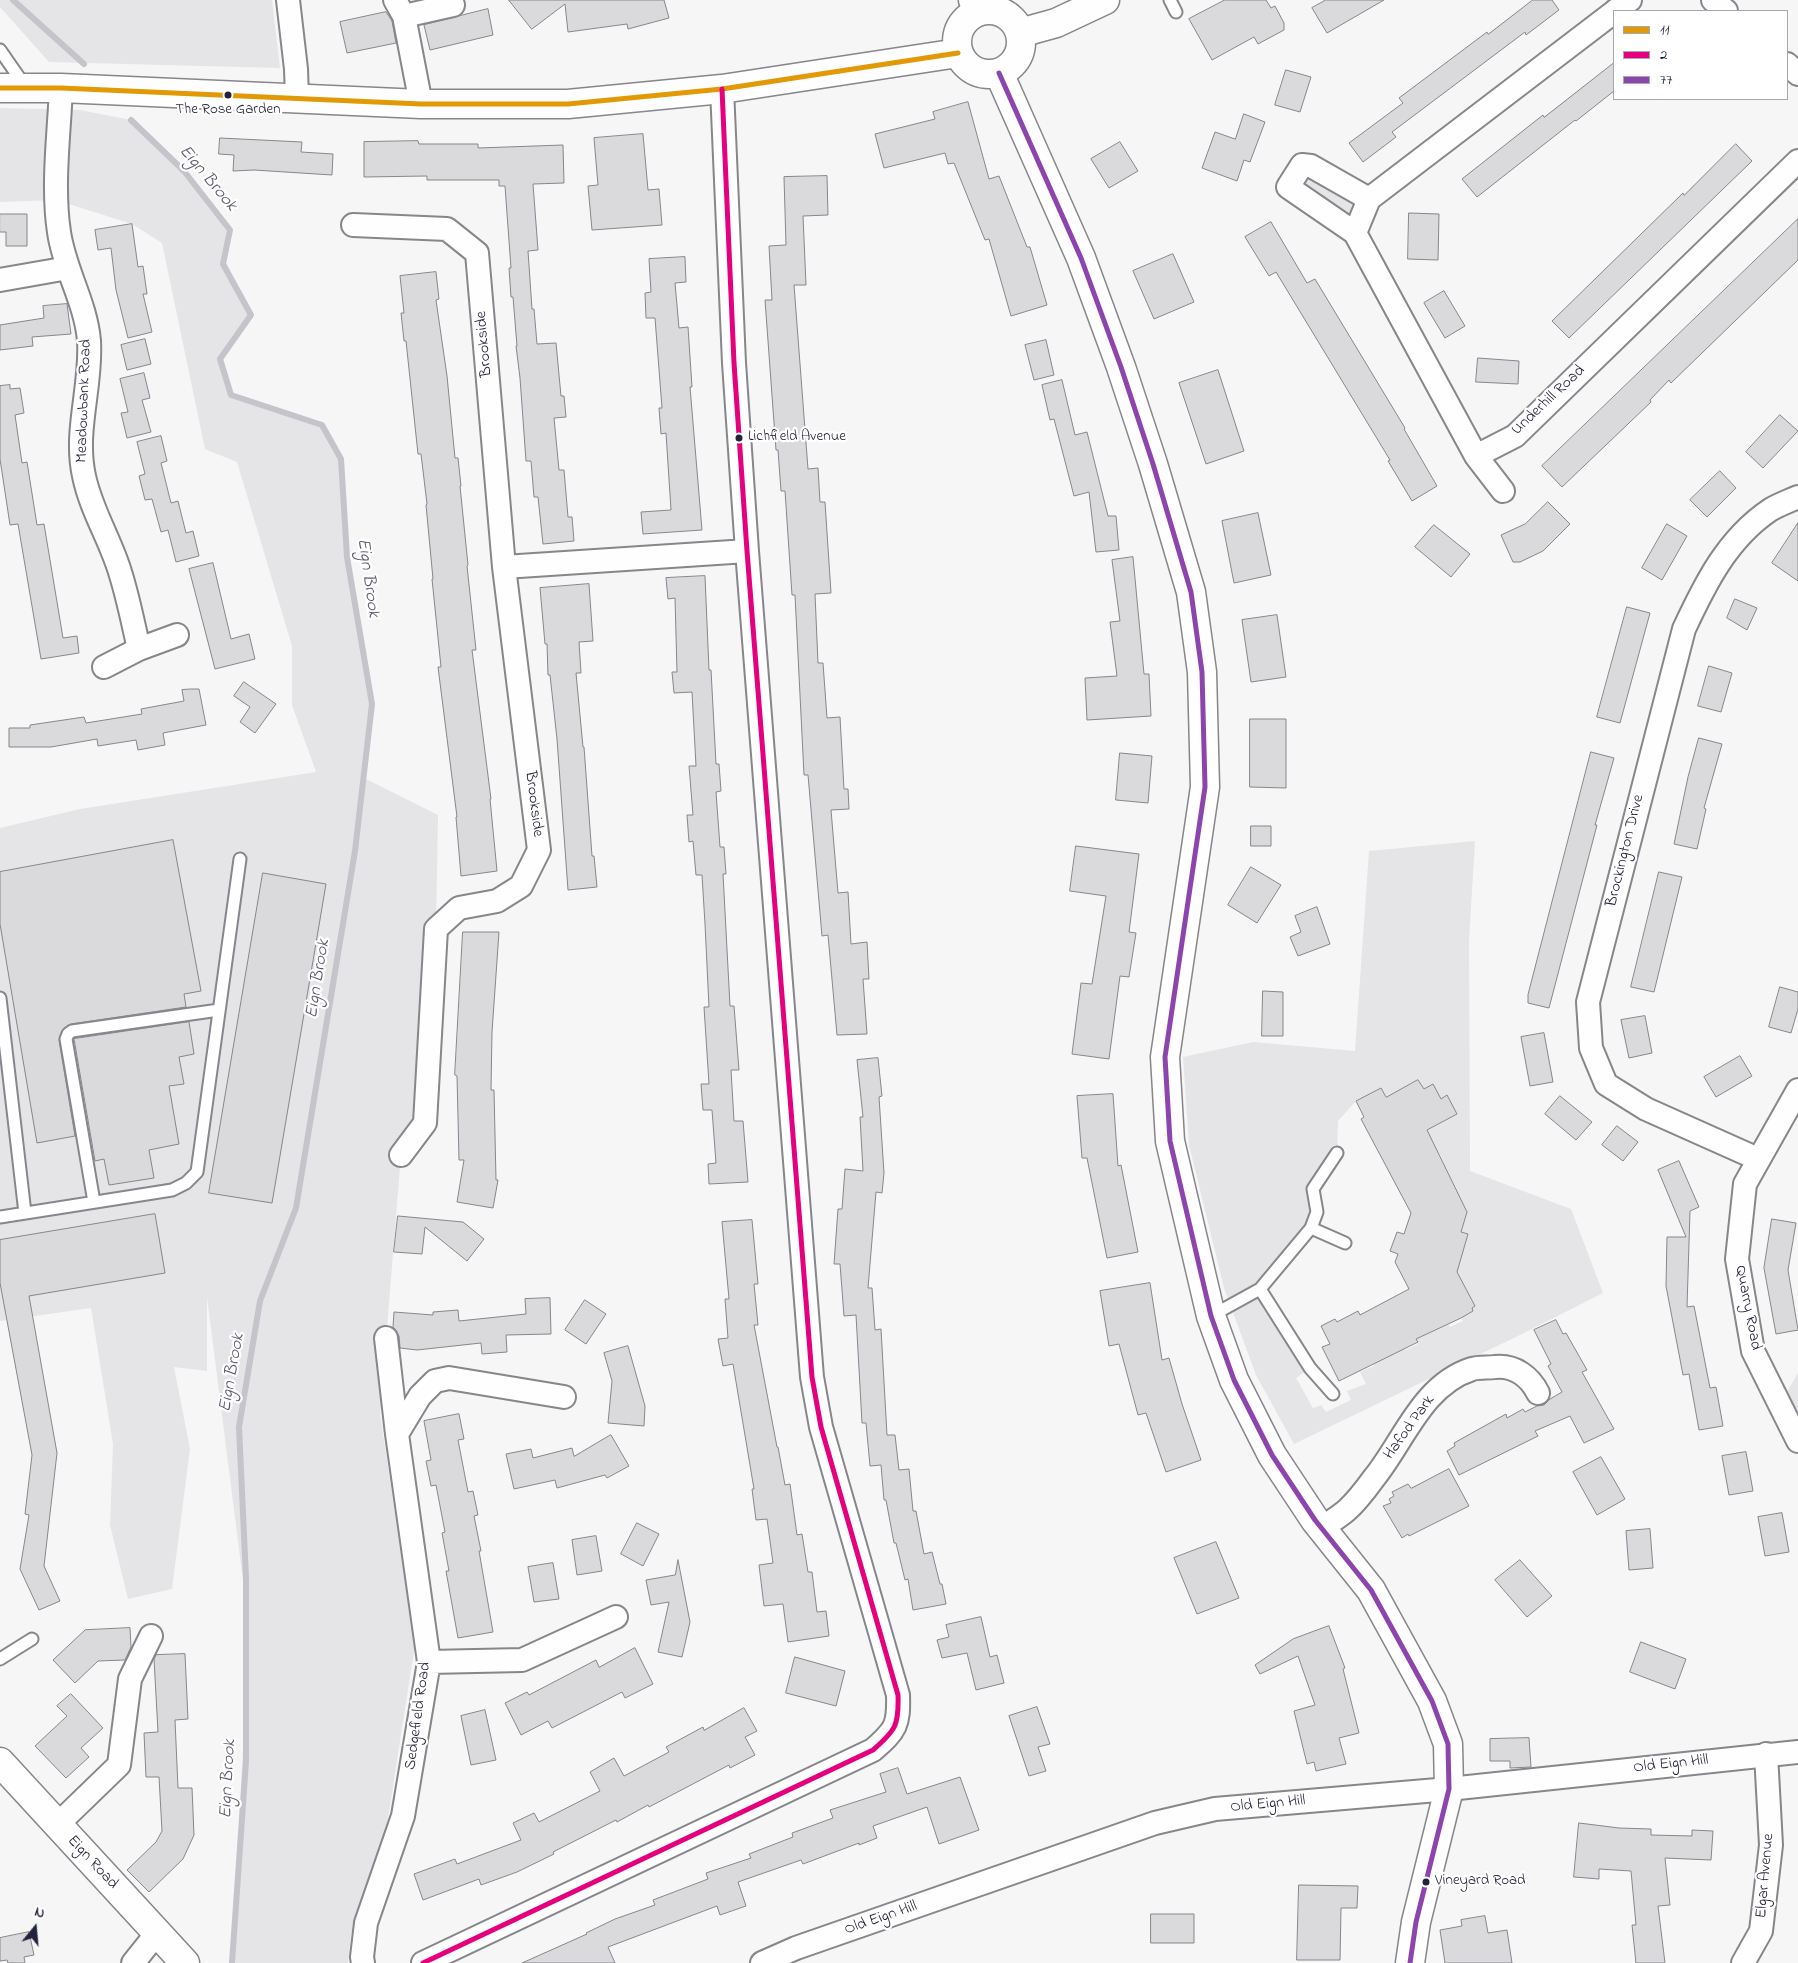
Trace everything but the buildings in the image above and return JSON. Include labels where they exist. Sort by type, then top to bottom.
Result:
[{"type":"main road","points":[[1020,33],[1056,23],[1105,0]]},
{"type":"main road","points":[[976,5],[1004,13],[1012,18],[1020,33],[1022,44],[1018,57],[1011,66],[999,73],[985,74],[974,71],[968,67],[958,53],[956,39],[959,28],[976,5]]},
{"type":"main road","points":[[0,88],[127,91],[421,104],[568,104],[722,89],[958,53]]},
{"type":"main road","points":[[999,73],[1081,258],[1091,285],[1121,367],[1153,464],[1190,592],[1202,672],[1204,787],[1165,1057],[1170,1141],[1211,1316],[1234,1380],[1272,1455],[1322,1528],[1371,1590],[1432,1701],[1448,1744],[1449,1789],[1416,1922],[1410,1963]]},
{"type":"main road","name":"Eign Road","points":[[0,1762],[185,1963]]},
{"type":"street","points":[[288,0],[296,69],[297,98]]},
{"type":"street","points":[[1618,10],[1630,0]]},
{"type":"street","points":[[1712,0],[1725,10]]},
{"type":"street","points":[[421,104],[399,8],[453,5]]},
{"type":"street","points":[[1355,233],[1369,199],[1613,14]]},
{"type":"street","points":[[1788,65],[1798,74]]},
{"type":"street","name":"Meadowbank Road","points":[[72,89],[56,200],[59,233],[68,268],[86,320],[89,341],[81,448],[84,476],[93,506],[120,571],[139,649]]},
{"type":"street","points":[[423,1963],[873,1750],[888,1736],[899,1718],[898,1695],[821,1427],[812,1377],[747,551],[734,363],[722,89]]},
{"type":"street","name":"Underhill Road","points":[[1476,456],[1515,436],[1798,161]]},
{"type":"street","points":[[1369,199],[1312,166],[1302,165],[1288,187],[1355,233],[1476,456],[1503,491]]},
{"type":"street","name":"Brookside","points":[[353,225],[447,229],[477,253],[504,567],[539,850],[521,886],[497,901],[459,908],[436,929],[425,1122],[401,1155]]},
{"type":"street","points":[[0,280],[68,268]]},
{"type":"street","name":"Brockington Drive","points":[[1758,1159],[1646,1109],[1606,1084],[1591,1048],[1588,1002],[1684,629],[1708,578],[1737,538],[1770,510],[1798,496]]},
{"type":"street","points":[[504,567],[747,551]]},
{"type":"street","points":[[104,667],[139,649],[177,635]]},
{"type":"street","name":"Quarry Road","points":[[1798,1090],[1745,1184],[1737,1259],[1753,1351],[1798,1441]]},
{"type":"street","name":"Sedgefield Road","points":[[363,1963],[366,1922],[403,1816],[429,1662],[397,1434],[386,1338]]},
{"type":"street","name":"Hafod Park","points":[[1322,1528],[1347,1510],[1376,1477],[1405,1430],[1430,1397],[1449,1379],[1474,1369],[1500,1367],[1518,1371],[1532,1382],[1538,1393]]},
{"type":"street","points":[[397,1434],[420,1396],[435,1381],[449,1378],[564,1397]]},
{"type":"street","points":[[429,1662],[522,1660],[616,1617]]},
{"type":"street","points":[[57,1825],[119,1765],[130,1679],[152,1636]]},
{"type":"street","name":"Old Eign Hill","points":[[762,1963],[796,1948],[1155,1823],[1215,1810],[1449,1789],[1798,1752]]},
{"type":"street","name":"Elgar Avenue","points":[[1743,1963],[1761,1931],[1772,1845],[1766,1754]]},
{"type":"street","points":[[133,1963],[157,1933]]},
{"type":"lane","points":[[1170,0],[1176,12]]},
{"type":"lane","points":[[0,50],[27,88]]},
{"type":"lane","points":[[0,1217],[172,1190],[186,1183],[197,1172],[240,858]]},
{"type":"lane","points":[[0,998],[26,1213]]},
{"type":"lane","points":[[94,1202],[66,1039],[68,1034],[72,1031],[219,1010]]},
{"type":"lane","points":[[1211,1316],[1260,1289],[1311,1228],[1317,1212],[1313,1189],[1338,1152]]},
{"type":"lane","points":[[1311,1228],[1345,1243]]},
{"type":"lane","points":[[1260,1289],[1310,1368],[1333,1394]]},
{"type":"lane","points":[[0,1659],[32,1639]]},
{"type":"shaded area","points":[[0,0],[272,0],[280,68],[49,62],[0,7]]},
{"type":"shaded area","points":[[0,108],[80,110],[131,120],[184,171],[230,230],[223,264],[251,315],[220,359],[231,395],[322,425],[341,459],[347,557],[372,704],[364,778],[438,815],[436,929],[425,1123],[401,1155],[380,1414],[415,1645],[387,1825],[351,1935],[348,1963],[232,1963],[249,1628],[207,1297],[207,1371],[174,1367],[190,1449],[172,1589],[128,1599],[110,1525],[113,1444],[91,1308],[0,1321],[0,828],[80,809],[316,772],[292,705],[292,646],[237,462],[205,449],[162,243],[132,224],[56,200],[0,202]]},
{"type":"shaded area","points":[[1302,165],[1369,199],[1355,233],[1288,187]]},
{"type":"shaded area","points":[[1475,841],[1469,941],[1470,1171],[1571,1209],[1603,1293],[1294,1444],[1256,1375],[1224,1288],[1189,1145],[1183,1057],[1253,1042],[1355,1051],[1369,851]],"holes":[[[1418,1080],[1424,1089],[1433,1085],[1441,1099],[1447,1096],[1456,1114],[1426,1131],[1436,1152],[1438,1151],[1467,1212],[1461,1232],[1468,1234],[1454,1273],[1463,1284],[1475,1306],[1472,1308],[1473,1311],[1461,1317],[1463,1321],[1450,1327],[1448,1324],[1416,1339],[1418,1344],[1406,1350],[1404,1346],[1373,1363],[1374,1366],[1360,1372],[1366,1384],[1347,1391],[1351,1400],[1326,1412],[1321,1405],[1313,1408],[1296,1378],[1310,1368],[1260,1289],[1317,1212],[1313,1189],[1337,1153],[1338,1121],[1356,1101],[1381,1088],[1386,1097]]]},
{"type":"shaded area","points":[[1798,1373],[1798,1441],[1779,1405]]},
{"type":"waterway","name":"Eign Brook","points":[[13,0],[84,64]]},
{"type":"waterway","name":"Eign Brook","points":[[131,120],[184,171],[230,230],[223,264],[251,315],[220,359],[231,395],[322,425],[341,459],[347,557],[372,704],[355,851],[296,1208],[260,1301],[239,1427],[246,1578],[246,1761],[232,1963]]},
{"type":"transit line","name":"11","points":[[0,88],[61,88],[421,104],[568,104],[722,89],[958,53]]},
{"type":"transit line","name":"77","points":[[999,73],[1081,258],[1121,367],[1153,464],[1191,592],[1202,672],[1205,787],[1165,1057],[1170,1141],[1211,1316],[1234,1380],[1272,1455],[1315,1520],[1371,1590],[1432,1701],[1448,1744],[1449,1789],[1416,1922],[1410,1963]]},
{"type":"transit line","name":"2","points":[[423,1963],[873,1750],[887,1737],[897,1720],[898,1695],[821,1427],[812,1377],[747,551],[734,363],[722,89]]},
{"type":"place","name":"The Rose Garden","points":[[228,95]]},
{"type":"place","name":"Lichfield Avenue","points":[[739,438]]},
{"type":"place","name":"Vineyard Road","points":[[1426,1882]]}]
